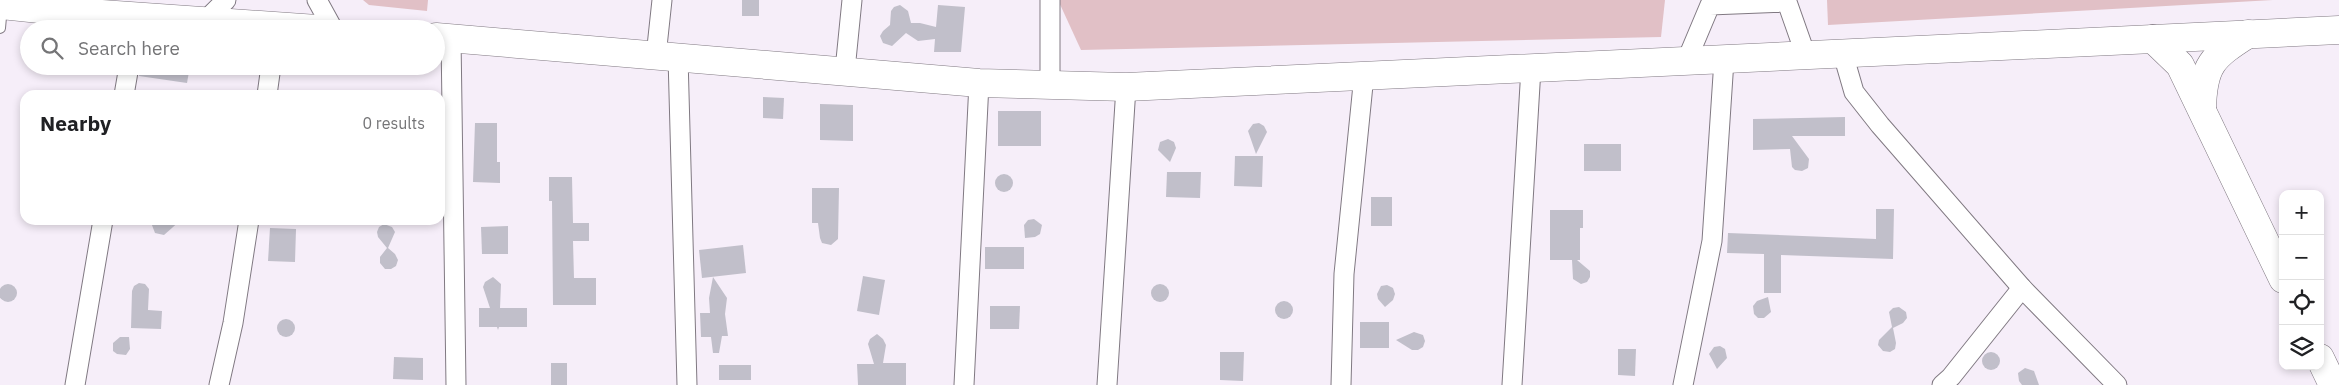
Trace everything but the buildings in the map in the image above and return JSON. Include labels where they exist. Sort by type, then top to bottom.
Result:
[{"type":"main road","points":[[1,12],[59,6],[122,20]]},
{"type":"main road","points":[[445,37],[979,83],[1050,86],[1126,86],[1686,62],[2339,30]]},
{"type":"main road","points":[[2202,109],[2203,88],[2208,71],[2220,52],[2248,34]]},
{"type":"main road","points":[[2153,39],[2180,65],[2279,271]]},
{"type":"main road","points":[[2324,366],[2333,385]]},
{"type":"street","points":[[206,20],[226,0]]},
{"type":"street","points":[[317,0],[328,20]]},
{"type":"street","points":[[662,0],[687,385]]},
{"type":"street","points":[[845,70],[852,0]]},
{"type":"street","points":[[1050,0],[1050,86]]},
{"type":"street","points":[[1686,62],[1710,5],[1787,2],[1806,56]]},
{"type":"street","points":[[1843,54],[1854,92],[1870,112],[2022,288],[2117,385]]},
{"type":"street","points":[[1683,385],[1712,241],[1724,60]]},
{"type":"street","points":[[445,66],[456,385]]},
{"type":"street","points":[[1512,385],[1530,68]]},
{"type":"street","points":[[125,90],[127,75]]},
{"type":"street","points":[[268,90],[270,75]]},
{"type":"street","points":[[1341,385],[1344,274],[1364,75]]},
{"type":"street","points":[[964,385],[979,83]]},
{"type":"street","points":[[1106,385],[1126,86]]},
{"type":"street","points":[[76,385],[102,225]]},
{"type":"street","points":[[219,385],[234,323],[248,225]]},
{"type":"street","points":[[1942,385],[1951,377],[2022,288]]},
{"type":"shaded area","points":[[363,0],[428,0],[427,11],[369,5]]},
{"type":"shaded area","points":[[1058,0],[1665,0],[1661,37],[1081,50]]},
{"type":"shaded area","points":[[1827,0],[2273,0],[1828,25]]}]
